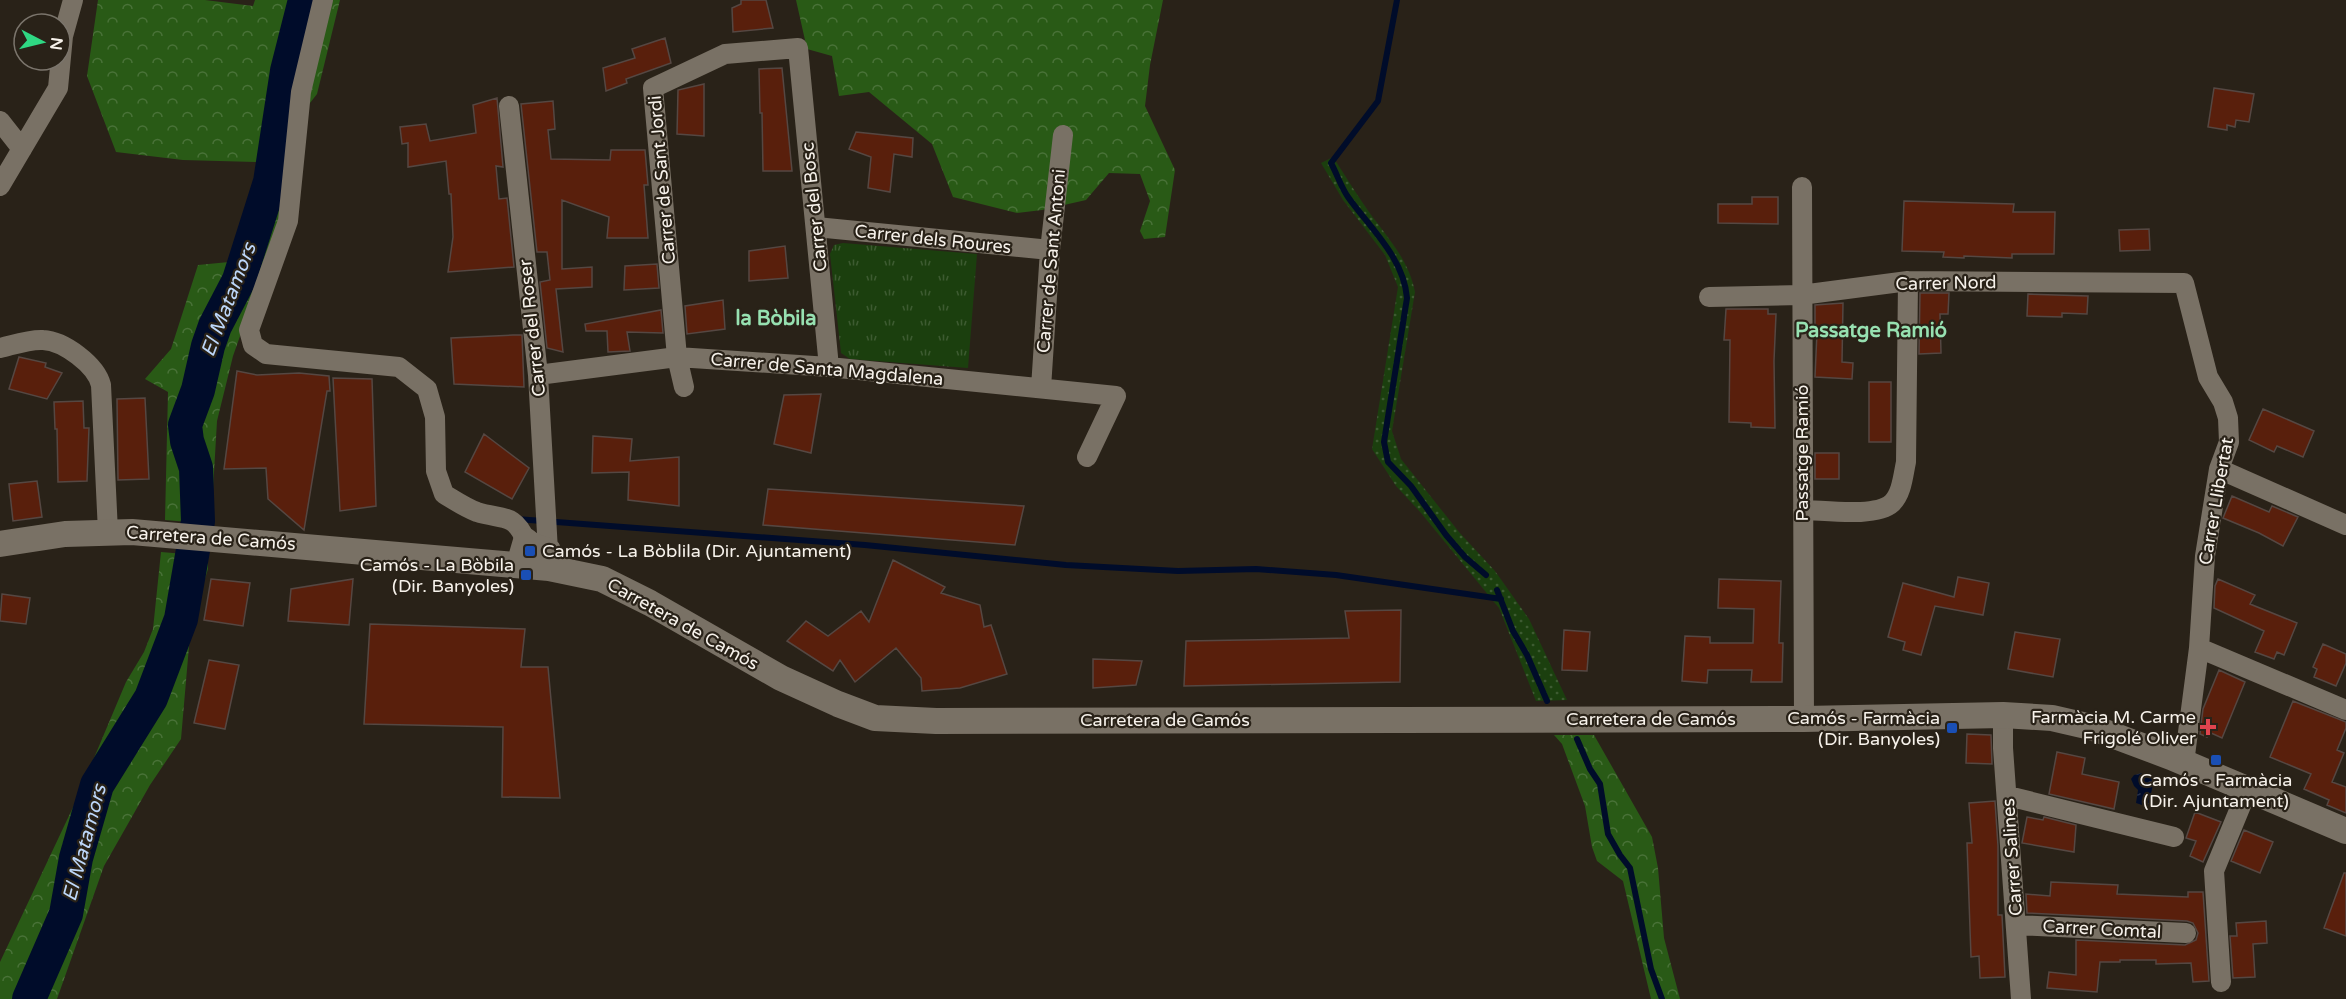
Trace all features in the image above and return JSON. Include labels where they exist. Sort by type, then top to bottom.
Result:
[{"type":"street","points":[[0,186],[58,88],[63,36],[73,0]]},
{"type":"street","points":[[323,0],[301,92],[288,221],[249,330],[253,345],[266,354],[399,367],[427,389],[435,417],[436,471],[444,494],[476,512],[510,519],[521,529],[538,553]]},
{"type":"street","name":"Carrer del Bosc","points":[[798,48],[829,367]]},
{"type":"street","name":"Carrer de Sant Jordi","points":[[684,387],[677,357],[653,87],[725,54],[798,48]]},
{"type":"street","name":"Carrer del Roser","points":[[509,106],[538,375],[546,514],[538,553]]},
{"type":"street","points":[[0,121],[22,149]]},
{"type":"street","name":"Carrer de Sant Antoni","points":[[1041,388],[1050,250],[1063,135]]},
{"type":"street","name":"Passatge Ramió","points":[[1802,187],[1804,718]]},
{"type":"street","name":"Carrer dels Roures","points":[[816,227],[1050,250]]},
{"type":"street","points":[[1803,510],[1858,512],[1878,509],[1892,503],[1901,487],[1906,462],[1908,281]]},
{"type":"street","name":"Carrer Nord","points":[[1709,297],[1801,295],[1908,281],[2184,283]]},
{"type":"street","name":"Carrer Llibertat","points":[[2184,283],[2208,377],[2223,402],[2228,418],[2229,442],[2219,470],[2205,556],[2199,648],[2184,763]]},
{"type":"street","points":[[0,348],[43,340],[80,356],[93,367],[99,376],[108,532]]},
{"type":"street","name":"Carrer de Santa Magdalena","points":[[538,375],[677,357],[829,367],[1116,396],[1088,457]]},
{"type":"street","points":[[2219,470],[2346,525]]},
{"type":"street","name":"Carretera de Camós","points":[[0,544],[65,534],[108,532],[538,553],[602,579],[650,603],[781,678],[875,718],[936,721],[1804,718],[2003,715],[2052,718],[2091,727],[2346,831]]},
{"type":"street","points":[[2199,648],[2346,710]]},
{"type":"street","name":"Carrer Salines","points":[[2003,715],[2003,748],[2021,999]]},
{"type":"street","points":[[2221,982],[2214,871],[2247,790]]},
{"type":"street","points":[[2008,796],[2174,837]]},
{"type":"street","name":"Carrer Comtal","points":[[2017,925],[2186,933]]},
{"type":"green space","points":[[98,0],[205,0],[253,6],[255,0],[340,0],[317,94],[296,121],[283,214],[233,356],[217,421],[211,524],[165,520],[168,392],[145,379],[171,349],[198,265],[229,262],[255,197],[258,162],[183,160],[116,152],[87,76]]},
{"type":"green space","points":[[796,0],[1163,0],[1150,65],[1145,106],[1175,170],[1165,237],[1144,239],[1140,231],[1150,201],[1140,174],[1109,173],[1086,200],[1042,210],[1017,213],[953,197],[932,144],[869,92],[839,96],[832,56],[807,49]]},
{"type":"green space","points":[[1333,157],[1403,259],[1415,292],[1392,431],[1401,459],[1459,532],[1495,571],[1529,619],[1567,700],[1536,701],[1499,608],[1396,486],[1372,449],[1398,287],[1385,255],[1343,200],[1321,163]]},
{"type":"green space","points":[[843,243],[977,254],[968,368],[850,359],[841,353],[830,254],[834,245]]},
{"type":"green space","points":[[161,552],[208,556],[208,569],[191,623],[181,739],[150,785],[104,866],[57,999],[0,999],[0,962],[75,803],[126,682],[144,652],[153,629]]},
{"type":"green space","points":[[1554,735],[1594,735],[1652,837],[1658,868],[1664,938],[1680,999],[1651,999],[1623,881],[1597,861],[1592,847],[1585,806],[1562,744]]},
{"type":"water","points":[[2142,773],[2155,776],[2148,807],[2136,803],[2138,790],[2131,779],[2134,775]]},
{"type":"building","points":[[741,0],[766,0],[773,28],[733,32],[732,8],[741,4]]},
{"type":"building","points":[[665,38],[671,63],[626,79],[627,83],[606,91],[603,68],[635,58],[632,49]]},
{"type":"building","points":[[782,68],[792,171],[763,171],[759,69]]},
{"type":"building","points":[[704,84],[704,136],[677,134],[678,90]]},
{"type":"building","points":[[2214,88],[2254,94],[2249,122],[2236,120],[2235,127],[2227,125],[2227,130],[2208,127]]},
{"type":"building","points":[[497,98],[503,167],[496,166],[499,199],[507,198],[514,267],[448,272],[453,237],[451,194],[449,194],[446,161],[408,167],[408,143],[402,144],[400,127],[426,124],[430,141],[476,133],[473,105]]},
{"type":"building","points":[[553,101],[555,129],[548,130],[551,159],[610,160],[611,150],[645,150],[648,185],[644,185],[648,238],[607,238],[609,217],[562,200],[562,269],[592,267],[592,287],[556,289],[563,352],[547,348],[540,282],[550,280],[547,252],[537,252],[521,104]]},
{"type":"building","points":[[856,132],[913,138],[912,157],[894,154],[890,192],[868,188],[871,157],[849,149]]},
{"type":"building","points":[[1752,197],[1778,197],[1778,224],[1718,223],[1718,204],[1752,204]]},
{"type":"building","points":[[1904,201],[2014,204],[2013,212],[2055,212],[2054,254],[2012,254],[2012,258],[1964,256],[1964,258],[1943,257],[1944,252],[1902,251]]},
{"type":"building","points":[[2149,229],[2150,250],[2120,251],[2119,230]]},
{"type":"building","points":[[785,246],[788,278],[749,281],[749,251]]},
{"type":"building","points":[[657,264],[659,288],[624,290],[625,266]]},
{"type":"building","points":[[1920,293],[1949,293],[1948,314],[1940,314],[1941,353],[1919,354]]},
{"type":"building","points":[[2028,294],[2088,296],[2087,314],[2062,313],[2062,317],[2027,316]]},
{"type":"building","points":[[723,300],[725,329],[687,334],[685,306]]},
{"type":"building","points":[[1843,303],[1842,362],[1853,363],[1852,379],[1815,377],[1817,332],[1815,332],[1815,305]]},
{"type":"building","points":[[1726,309],[1768,309],[1768,314],[1776,314],[1775,428],[1751,427],[1751,423],[1729,422],[1730,340],[1724,340]]},
{"type":"building","points":[[661,310],[663,333],[627,332],[630,351],[608,352],[607,331],[586,331],[585,324]]},
{"type":"building","points":[[522,335],[524,387],[454,384],[451,338]]},
{"type":"building","points":[[19,357],[46,363],[45,367],[62,373],[47,399],[9,389]]},
{"type":"building","points":[[237,371],[257,375],[299,373],[329,376],[330,391],[327,391],[304,530],[268,499],[266,468],[224,469]]},
{"type":"building","points":[[333,378],[372,379],[376,506],[340,511]]},
{"type":"building","points":[[1869,382],[1891,382],[1891,442],[1869,442]]},
{"type":"building","points":[[821,394],[811,453],[774,444],[784,395]]},
{"type":"building","points":[[145,398],[149,479],[118,480],[117,399]]},
{"type":"building","points":[[83,401],[84,428],[89,428],[87,481],[58,482],[54,402]]},
{"type":"building","points":[[2263,409],[2314,431],[2303,457],[2277,446],[2274,452],[2249,440]]},
{"type":"building","points":[[484,434],[529,468],[512,499],[465,472]]},
{"type":"building","points":[[593,436],[632,439],[630,461],[679,457],[679,506],[628,500],[629,472],[592,473]]},
{"type":"building","points":[[1815,453],[1839,453],[1839,479],[1815,479]]},
{"type":"building","points":[[37,481],[42,517],[13,521],[9,484]]},
{"type":"building","points":[[768,489],[1024,506],[1015,545],[763,525]]},
{"type":"building","points":[[2232,496],[2269,512],[2272,506],[2298,517],[2283,546],[2223,518]]},
{"type":"building","points":[[893,560],[945,587],[941,593],[980,605],[984,627],[991,625],[1007,674],[960,688],[922,691],[921,678],[896,648],[855,682],[840,660],[833,671],[787,641],[806,621],[828,636],[861,611],[869,622]]},
{"type":"building","points":[[1958,577],[1989,583],[1983,615],[1935,606],[1921,655],[1903,650],[1905,642],[1888,637],[1903,583],[1954,597]]},
{"type":"building","points":[[211,579],[250,583],[243,626],[204,620]]},
{"type":"building","points":[[353,579],[349,625],[288,621],[291,589]]},
{"type":"building","points":[[1719,579],[1781,581],[1779,643],[1783,643],[1782,682],[1751,682],[1752,670],[1708,670],[1707,683],[1682,681],[1685,636],[1710,637],[1710,643],[1753,643],[1754,609],[1718,608]]},
{"type":"building","points":[[2218,579],[2255,595],[2250,604],[2297,623],[2284,655],[2277,652],[2274,659],[2255,652],[2264,631],[2214,608],[2215,586]]},
{"type":"building","points":[[2,594],[30,598],[26,624],[0,621]]},
{"type":"building","points":[[1401,610],[1400,682],[1184,686],[1186,641],[1349,638],[1345,611]]},
{"type":"building","points":[[370,624],[525,629],[521,667],[548,667],[560,798],[502,797],[503,727],[364,724]]},
{"type":"building","points":[[1564,630],[1590,632],[1587,671],[1562,670]]},
{"type":"building","points":[[2015,632],[2060,639],[2053,677],[2008,669]]},
{"type":"building","points":[[2323,644],[2346,654],[2346,663],[2336,686],[2314,677],[2317,669],[2313,667]]},
{"type":"building","points":[[1093,659],[1142,661],[1136,685],[1093,688]]},
{"type":"building","points":[[209,660],[239,665],[225,729],[194,723]]},
{"type":"building","points":[[2219,670],[2245,682],[2222,738],[2209,732],[2207,737],[2200,734],[2203,709]]},
{"type":"building","points":[[2293,701],[2346,722],[2346,728],[2337,750],[2344,753],[2332,782],[2346,787],[2346,813],[2327,805],[2329,800],[2304,789],[2311,774],[2270,757]]},
{"type":"building","points":[[1967,734],[1991,735],[1992,764],[1966,763]]},
{"type":"building","points":[[2057,752],[2085,758],[2082,774],[2119,782],[2114,809],[2049,794]]},
{"type":"building","points":[[1995,801],[1998,846],[1998,915],[2002,915],[2005,977],[1980,978],[1979,956],[1971,957],[1967,843],[1972,843],[1969,803]]},
{"type":"building","points":[[2195,812],[2221,822],[2203,862],[2190,856],[2196,841],[2186,838]]},
{"type":"building","points":[[2027,817],[2043,820],[2044,817],[2076,825],[2074,852],[2022,843]]},
{"type":"building","points":[[2244,830],[2273,842],[2260,873],[2231,861]]},
{"type":"building","points":[[2344,873],[2346,873],[2346,936],[2324,928]]},
{"type":"building","points":[[2051,882],[2118,885],[2117,894],[2188,897],[2188,892],[2203,892],[2209,981],[2193,982],[2191,963],[2156,964],[2156,960],[2120,960],[2120,962],[2100,962],[2097,992],[2047,988],[2049,972],[2076,975],[2076,940],[2185,945],[2196,940],[2198,933],[2193,923],[2187,921],[2027,913],[2026,894],[2050,896]]},
{"type":"building","points":[[2266,921],[2267,943],[2253,944],[2255,977],[2233,978],[2230,936],[2237,936],[2236,923]]},
{"type":"waterway","name":"El Matamors","points":[[29,999],[66,914],[76,858],[97,785],[151,698],[181,619],[198,521],[196,468],[187,441],[185,425],[198,390],[208,346],[215,326],[239,280],[270,182],[287,71],[305,0]]},
{"type":"waterway","points":[[1397,0],[1378,101],[1331,163],[1348,197],[1385,244],[1405,283],[1407,298],[1384,442],[1388,462],[1411,486],[1446,535],[1465,557],[1486,575]]},
{"type":"waterway","points":[[516,519],[865,545],[1066,565],[1178,571],[1256,569],[1336,575],[1501,599]]},
{"type":"waterway","points":[[1497,590],[1513,631],[1527,655],[1547,701]]},
{"type":"waterway","points":[[1577,739],[1590,769],[1600,784],[1608,834],[1630,868],[1651,969],[1662,999]]},
{"type":"place","name":"Camós - La Bòblila (Dir. Ajuntament)","points":[[530,551]]},
{"type":"place","name":"Camós - La Bòbila (Dir. Banyoles)","points":[[526,575]]},
{"type":"place","name":"Farmàcia M. Carme Frigolé Oliver","points":[[2208,727]]},
{"type":"place","name":"Camós - Farmàcia (Dir. Banyoles)","points":[[1952,728]]},
{"type":"place","name":"Camós - Farmàcia (Dir. Ajuntament)","points":[[2216,760]]},
{"type":"district","name":"la Bòbila","points":[[776,319]]},
{"type":"district","name":"Passatge Ramió","points":[[1871,331]]}]
